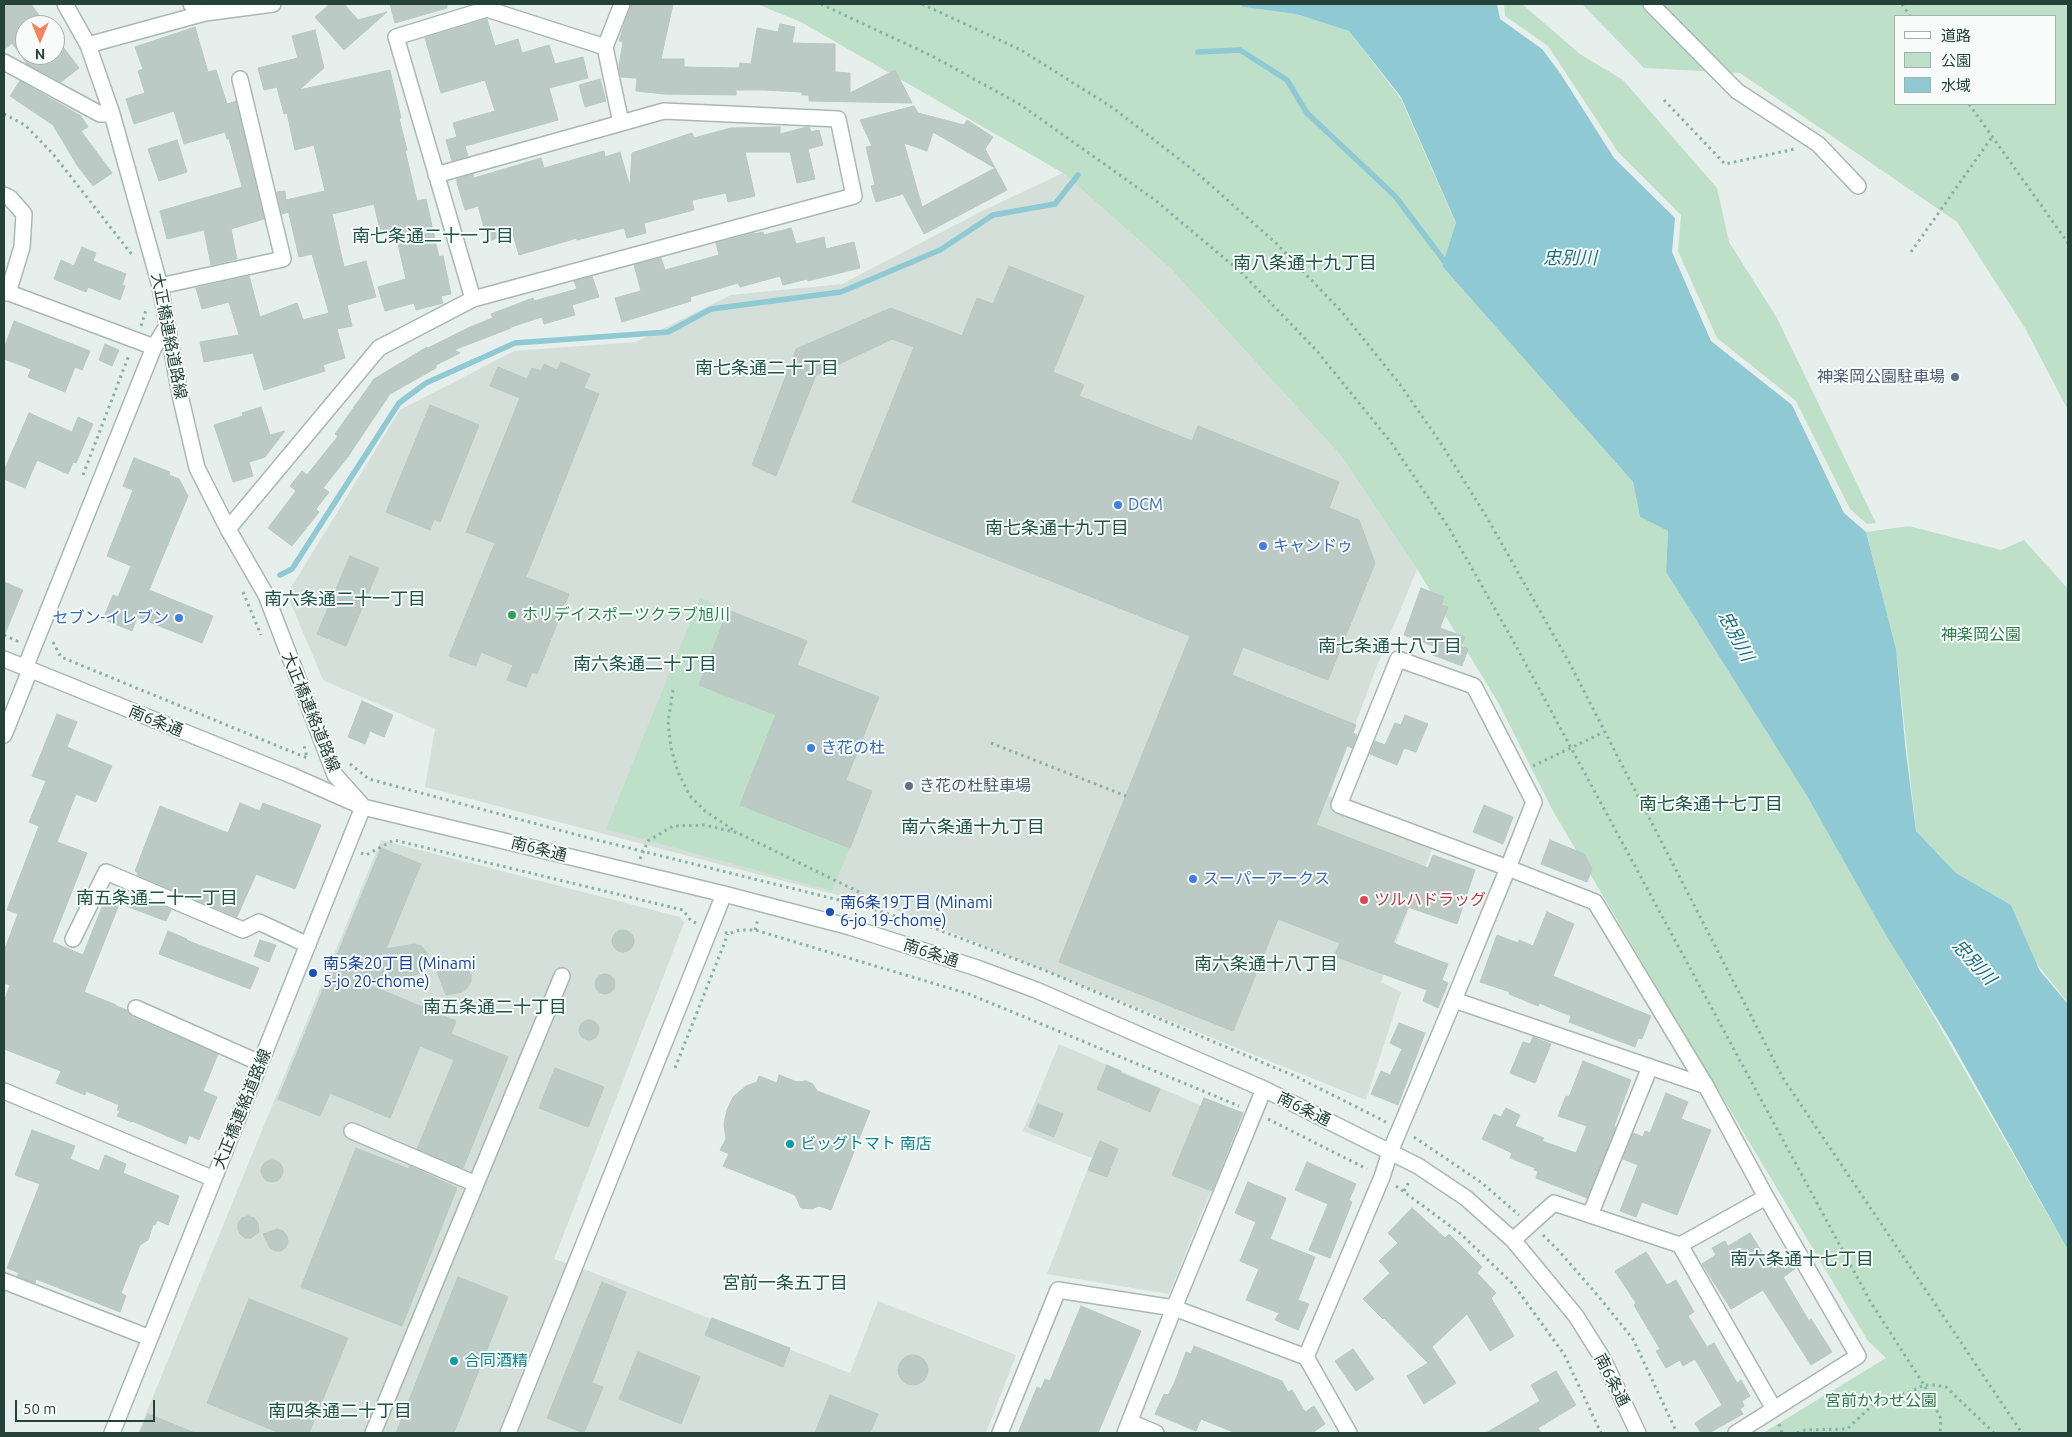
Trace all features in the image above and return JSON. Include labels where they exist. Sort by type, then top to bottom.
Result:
[{"type":"street","name":"大正橋連絡道路線","points":[[64,4],[88,45],[112,114],[160,286],[197,468],[228,529],[266,595],[335,775],[363,808],[112,1433]]},
{"type":"street","points":[[191,4],[206,13]]},
{"type":"street","points":[[88,45],[206,13],[273,4]]},
{"type":"street","points":[[622,4],[605,47],[622,123]]},
{"type":"street","points":[[1650,4],[1736,91],[1818,144],[1858,186]]},
{"type":"street","points":[[473,299],[396,37],[487,10],[605,47]]},
{"type":"street","points":[[4,62],[100,114],[112,114]]},
{"type":"street","points":[[160,286],[284,258],[240,79]]},
{"type":"street","points":[[228,529],[379,348],[473,299],[854,196],[838,119],[664,111],[436,175]]},
{"type":"street","points":[[4,195],[10,198],[24,214],[22,247],[6,292],[154,347]]},
{"type":"street","points":[[4,735],[154,347],[167,326]]},
{"type":"street","name":"南6条通","points":[[4,659],[292,776],[363,808],[724,894],[850,927],[977,968],[1036,990],[1264,1089],[1418,1166],[1466,1198],[1513,1240],[1576,1316],[1603,1359],[1638,1433]]},
{"type":"street","points":[[1306,1357],[1382,1177],[1390,1152],[1454,1000],[1508,868],[1534,802],[1474,686],[1398,659],[1339,805],[1508,868],[1595,902],[1706,1086],[1766,1197],[1858,1356],[1736,1433]]},
{"type":"street","points":[[73,939],[106,872],[243,930],[259,922],[308,945]]},
{"type":"street","points":[[508,1433],[724,894]]},
{"type":"street","points":[[373,1433],[562,976]]},
{"type":"street","points":[[1454,1000],[1706,1086]]},
{"type":"street","points":[[136,1008],[260,1063]]},
{"type":"street","points":[[1590,1215],[1650,1067]]},
{"type":"street","points":[[1156,1433],[1128,1428],[1174,1308],[1264,1089]]},
{"type":"street","points":[[4,1091],[214,1179]]},
{"type":"street","points":[[352,1131],[476,1184]]},
{"type":"street","points":[[1680,1245],[1766,1197]]},
{"type":"street","points":[[1513,1240],[1554,1203],[1680,1245],[1774,1409]]},
{"type":"street","points":[[4,1281],[150,1338]]},
{"type":"street","points":[[1000,1433],[1058,1290],[1174,1308],[1306,1357],[1349,1433]]},
{"type":"path","points":[[821,4],[934,57],[1020,105],[1155,200],[1242,273],[1316,350],[1390,441],[1449,528],[1870,1301],[1924,1385],[1941,1418],[1940,1433]]},
{"type":"path","points":[[922,4],[1022,50],[1113,108],[1197,173],[1277,244],[1341,311],[1398,383],[1442,445],[1486,516],[1570,664],[1783,1078],[2022,1433]]},
{"type":"path","points":[[1902,4],[1909,15]]},
{"type":"path","points":[[1664,100],[1725,164],[1818,144]]},
{"type":"path","points":[[1970,105],[2068,243]]},
{"type":"path","points":[[4,114],[25,125],[53,154],[136,260]]},
{"type":"path","points":[[1910,252],[1992,137]]},
{"type":"path","points":[[80,482],[146,312]]},
{"type":"path","points":[[242,589],[265,643]]},
{"type":"path","points":[[4,636],[17,641]]},
{"type":"path","points":[[54,642],[61,657],[307,758],[303,741]]},
{"type":"path","points":[[673,690],[668,722],[671,748],[678,772],[690,796],[705,811],[738,833],[863,894]]},
{"type":"path","points":[[1549,758],[1604,732]]},
{"type":"path","points":[[991,744],[1126,796]]},
{"type":"path","points":[[633,873],[648,840],[673,826],[705,825],[738,833]]},
{"type":"path","points":[[347,847],[366,855],[394,840],[683,910],[691,921],[728,934],[740,930],[755,930],[969,994],[1254,1112],[1382,1177],[1462,1234],[1513,1284],[1564,1354],[1601,1433]]},
{"type":"path","points":[[1797,1433],[1805,1430],[1847,1430],[1875,1403],[1910,1392],[1924,1385],[1935,1384],[1946,1387],[1994,1433]]},
{"type":"shaded area","points":[[1063,173],[1171,269],[1342,457],[1417,569],[1375,671],[1329,796],[1438,834],[1381,982],[1401,992],[1366,1100],[898,911],[425,787],[435,729],[323,680],[287,594],[400,410],[514,351],[636,342],[731,295],[842,284],[982,211]]},
{"type":"shaded area","points":[[381,840],[680,917],[684,923],[554,1259],[850,1373],[878,1301],[1016,1355],[986,1433],[138,1433]]},
{"type":"shaded area","points":[[1059,1044],[1239,1122],[1169,1294],[1047,1274],[1092,1158],[1023,1131]]},
{"type":"green space","name":"宮前かわせ公園","points":[[757,4],[1239,4],[1243,7],[1296,14],[1349,31],[1401,99],[1456,224],[1442,266],[1633,482],[1640,517],[1668,531],[1666,572],[1807,796],[2068,1250],[2068,1433],[1763,1433],[1886,1358],[1868,1341],[1665,1001],[1553,811],[1499,704],[1417,569],[1342,457],[1171,269],[1063,173],[801,22]]},
{"type":"green space","points":[[1504,4],[1522,4],[1580,54],[1623,80],[1717,188],[1729,242],[1777,318],[1876,523],[1867,524],[1850,509],[1796,401],[1717,338],[1678,251],[1681,215],[1618,152],[1548,46],[1505,16]]},
{"type":"green space","points":[[1582,4],[2068,4],[2068,410],[2025,328],[1957,222],[1740,73],[1644,68]]},
{"type":"green space","name":"神楽岡公園","points":[[1909,526],[2001,550],[2024,540],[2068,589],[2068,1003],[2037,964],[2011,905],[1956,873],[1916,831],[1896,649],[1866,532]]},
{"type":"green space","points":[[700,598],[728,610],[699,685],[776,715],[740,805],[850,848],[832,891],[606,829]]},
{"type":"water","name":"忠別川","points":[[1239,4],[1497,4],[1500,19],[1542,49],[1560,73],[1614,158],[1675,218],[1672,252],[1711,341],[1792,405],[1844,513],[1866,532],[1896,649],[1916,831],[1956,873],[2011,905],[2040,971],[2068,1004],[2068,1250],[1952,1043],[1883,930],[1807,796],[1666,572],[1668,531],[1640,517],[1633,482],[1442,266],[1456,223],[1401,97],[1349,31],[1296,14],[1243,7]]},
{"type":"building","points":[[4,4],[31,4],[39,15],[15,15],[15,47],[12,43],[4,50]]},
{"type":"building","points":[[330,4],[344,4],[358,20],[387,12],[344,50],[315,17]]},
{"type":"building","points":[[390,4],[447,4],[447,8],[395,23]]},
{"type":"building","points":[[631,4],[673,4],[661,59],[684,59],[684,67],[739,68],[740,63],[751,64],[757,28],[778,32],[780,24],[795,27],[792,43],[835,44],[835,72],[850,73],[850,93],[895,70],[912,103],[809,101],[809,95],[802,95],[802,92],[764,90],[736,90],[736,95],[664,94],[636,91],[637,78],[621,77],[619,66],[623,42],[619,41]]},
{"type":"building","points":[[487,19],[495,46],[518,39],[522,53],[549,45],[555,64],[583,57],[588,78],[549,88],[558,120],[465,146],[468,156],[452,161],[446,140],[457,137],[453,123],[495,111],[485,80],[441,93],[425,38]]},
{"type":"building","points":[[195,27],[208,72],[216,70],[227,104],[236,101],[264,219],[231,229],[237,259],[211,265],[204,230],[167,239],[160,211],[242,187],[229,139],[227,139],[225,132],[184,144],[174,111],[134,124],[126,99],[145,93],[138,71],[143,69],[135,47]]},
{"type":"building","points":[[315,30],[324,68],[299,90],[390,70],[417,201],[426,199],[439,257],[443,256],[451,294],[441,296],[443,303],[416,310],[414,303],[385,311],[378,287],[406,279],[395,231],[381,234],[374,204],[332,214],[344,267],[366,261],[376,297],[347,305],[352,326],[337,329],[345,358],[323,365],[325,371],[264,390],[253,353],[204,362],[200,342],[239,335],[229,302],[202,309],[196,288],[249,276],[260,317],[297,303],[303,320],[329,313],[312,254],[299,257],[289,212],[282,214],[277,192],[285,191],[286,200],[325,191],[314,145],[295,150],[287,113],[284,114],[277,87],[264,90],[258,68],[298,58],[292,36]]},
{"type":"building","points":[[65,49],[79,68],[61,82],[29,65],[65,65]]},
{"type":"building","points":[[600,79],[606,101],[585,107],[579,85]]},
{"type":"building","points":[[20,81],[81,116],[88,127],[81,131],[112,173],[93,186],[77,165],[53,125],[10,96]]},
{"type":"building","points":[[914,106],[918,113],[964,125],[967,120],[993,137],[985,149],[1007,190],[924,234],[903,194],[876,202],[871,186],[875,185],[866,147],[872,146],[860,120]],"holes":[[[933,132],[995,168],[922,207],[904,143],[927,151]]]},
{"type":"building","points":[[780,127],[780,134],[807,127],[809,127],[811,132],[819,130],[823,145],[808,149],[815,179],[797,183],[790,152],[745,152],[755,196],[728,202],[726,193],[693,200],[694,210],[644,223],[646,233],[627,238],[624,228],[577,240],[577,238],[519,255],[513,234],[488,241],[478,206],[465,210],[457,183],[457,179],[473,174],[474,178],[541,158],[544,168],[604,151],[605,157],[620,152],[630,187],[632,153],[692,133],[694,138],[731,128]]},
{"type":"building","points":[[177,140],[187,172],[159,181],[148,149]]},
{"type":"building","points":[[791,228],[796,244],[824,237],[826,249],[854,242],[860,268],[783,285],[780,276],[740,287],[738,283],[690,297],[691,301],[622,322],[615,298],[641,291],[634,265],[661,258],[665,270],[719,255],[716,243],[754,233],[763,232],[764,235]]},
{"type":"building","points":[[82,247],[96,253],[93,261],[126,274],[122,285],[125,286],[120,300],[88,287],[86,292],[54,279],[61,260],[74,266]]},
{"type":"building","points":[[1009,266],[1084,296],[1053,372],[1084,385],[1079,396],[1192,441],[1198,426],[1339,482],[1329,508],[1359,520],[1375,563],[1328,680],[1243,647],[1232,675],[1356,725],[1353,733],[1357,735],[1352,748],[1347,746],[1316,825],[1428,868],[1433,855],[1475,870],[1457,924],[1408,907],[1393,943],[1448,964],[1442,980],[1448,983],[1438,1008],[1423,1001],[1427,990],[1334,956],[1340,943],[1278,919],[1233,1031],[1059,962],[1190,636],[852,502],[914,347],[892,339],[816,375],[776,476],[752,465],[796,349],[891,308],[962,336],[977,298],[993,304]]},
{"type":"building","points":[[592,276],[599,297],[572,305],[575,315],[544,324],[542,317],[511,327],[454,350],[460,353],[436,365],[436,368],[390,394],[347,458],[323,488],[329,492],[316,509],[319,512],[292,546],[268,528],[296,491],[290,486],[302,471],[307,475],[338,436],[335,434],[374,379],[427,347],[493,318],[491,314],[533,298],[534,301],[577,289],[574,281]]},
{"type":"building","points":[[14,321],[90,351],[82,370],[75,367],[65,392],[28,377],[31,369],[4,359],[4,349]]},
{"type":"building","points":[[105,344],[119,350],[112,366],[99,360]]},
{"type":"building","points":[[561,362],[590,374],[584,388],[599,394],[526,577],[569,594],[537,674],[532,672],[526,687],[507,680],[513,665],[481,652],[476,666],[449,656],[495,543],[466,532],[520,398],[490,386],[498,367],[527,379],[532,368],[541,371],[544,364],[557,370]]},
{"type":"building","points":[[430,405],[479,425],[440,522],[434,519],[430,530],[386,512]]},
{"type":"building","points":[[261,407],[270,435],[285,431],[265,457],[249,462],[253,476],[233,482],[214,425],[243,416],[242,413]]},
{"type":"building","points":[[29,413],[72,432],[78,417],[93,424],[76,463],[73,462],[68,474],[37,460],[25,488],[4,479],[4,471]]},
{"type":"building","points":[[134,458],[170,472],[169,475],[179,479],[188,496],[149,590],[213,616],[202,643],[137,617],[132,631],[103,619],[113,595],[118,597],[131,566],[107,556],[133,490],[123,486]]},
{"type":"building","points":[[350,556],[379,568],[346,646],[317,634]]},
{"type":"building","points":[[4,582],[23,590],[4,636]]},
{"type":"building","points":[[1421,588],[1444,597],[1441,605],[1448,607],[1440,628],[1465,637],[1461,646],[1468,649],[1462,666],[1433,655],[1436,647],[1404,635]]},
{"type":"building","name":"き花の杜","points":[[728,610],[807,641],[797,665],[879,697],[846,780],[872,791],[850,848],[740,805],[776,715],[699,685]]},
{"type":"building","points":[[362,701],[393,715],[384,737],[370,731],[365,744],[348,737]]},
{"type":"building","points":[[57,714],[77,722],[67,747],[112,766],[96,802],[76,794],[57,842],[87,853],[52,942],[83,955],[106,897],[120,902],[84,992],[127,1010],[132,1017],[218,1054],[203,1091],[217,1097],[199,1140],[189,1135],[186,1144],[117,1116],[120,1111],[117,1110],[119,1105],[86,1091],[85,1095],[56,1083],[61,1071],[4,1049],[4,1002],[10,985],[4,983],[4,951],[18,914],[7,910],[39,826],[29,822],[46,781],[32,776]]},
{"type":"building","points":[[1405,715],[1428,724],[1416,752],[1404,748],[1397,765],[1370,754],[1375,741],[1385,745],[1395,723],[1401,725]]},
{"type":"building","points":[[240,803],[260,811],[263,803],[321,825],[295,889],[256,874],[237,917],[137,875],[138,873],[135,871],[160,806],[228,833]]},
{"type":"building","points":[[1484,805],[1513,817],[1503,844],[1473,832]]},
{"type":"building","points":[[1550,840],[1584,854],[1592,869],[1587,882],[1541,864]]},
{"type":"building","points":[[381,848],[421,864],[386,949],[414,944],[421,946],[426,951],[432,966],[419,974],[367,984],[456,1021],[451,1034],[508,1057],[463,1168],[417,1149],[454,1060],[420,1046],[390,1118],[330,1093],[320,1116],[278,1099]]},
{"type":"building","points":[[131,893],[171,910],[166,921],[126,906]]},
{"type":"building","points":[[1547,912],[1574,924],[1553,976],[1651,1016],[1642,1039],[1638,1038],[1635,1047],[1569,1022],[1571,1016],[1539,1003],[1538,1006],[1509,994],[1510,992],[1480,982],[1497,935],[1518,943],[1519,940],[1533,946]]},
{"type":"building","points":[[623,930],[633,937],[634,941],[627,951],[623,952],[613,945],[612,941],[619,931]]},
{"type":"building","points":[[168,931],[186,940],[259,968],[250,989],[159,954]]},
{"type":"building","points":[[260,940],[276,945],[269,962],[254,956]]},
{"type":"building","points":[[457,962],[463,964],[468,969],[471,975],[471,982],[462,992],[446,995],[437,972],[450,963]]},
{"type":"building","points":[[601,974],[609,974],[615,980],[615,988],[609,994],[601,994],[595,988],[595,980]]},
{"type":"building","points":[[585,1020],[593,1020],[599,1026],[599,1034],[593,1040],[585,1040],[579,1034],[579,1026]]},
{"type":"building","points":[[1399,1023],[1425,1033],[1398,1105],[1371,1094],[1381,1071],[1390,1075],[1402,1049],[1390,1043]]},
{"type":"building","points":[[1533,1037],[1551,1044],[1535,1083],[1510,1073],[1523,1042],[1530,1044]]},
{"type":"building","points":[[1583,1061],[1631,1080],[1614,1126],[1616,1127],[1587,1198],[1536,1178],[1538,1171],[1534,1170],[1535,1168],[1510,1158],[1512,1153],[1482,1139],[1494,1114],[1501,1117],[1506,1108],[1520,1115],[1515,1126],[1544,1138],[1542,1141],[1576,1153],[1587,1126],[1558,1116],[1566,1096],[1569,1097]]},
{"type":"building","points":[[1107,1065],[1121,1071],[1120,1073],[1160,1089],[1150,1112],[1097,1089]]},
{"type":"building","points":[[555,1068],[604,1087],[588,1127],[539,1108]]},
{"type":"building","name":"ビッグトマト 南店","points":[[779,1075],[797,1082],[806,1081],[813,1084],[817,1091],[870,1111],[831,1210],[819,1206],[812,1209],[801,1208],[795,1195],[723,1166],[729,1154],[720,1150],[726,1139],[724,1124],[727,1110],[733,1097],[746,1086],[757,1082],[759,1076],[777,1083]]},
{"type":"building","points":[[1666,1093],[1688,1102],[1681,1119],[1711,1130],[1677,1215],[1642,1202],[1636,1217],[1620,1211],[1638,1165],[1623,1159],[1633,1133],[1643,1137],[1645,1131],[1650,1133]]},
{"type":"building","points":[[1204,1098],[1243,1113],[1212,1191],[1172,1175]]},
{"type":"building","points":[[1038,1104],[1063,1114],[1054,1137],[1029,1127]]},
{"type":"building","points":[[32,1130],[75,1146],[70,1159],[99,1171],[105,1155],[126,1164],[123,1173],[179,1196],[168,1225],[157,1220],[155,1225],[153,1225],[148,1240],[140,1245],[121,1293],[126,1296],[120,1312],[36,1279],[35,1283],[17,1276],[19,1273],[7,1268],[40,1184],[15,1175]]},
{"type":"building","points":[[1100,1141],[1118,1149],[1107,1177],[1088,1170]]},
{"type":"building","points":[[356,1148],[409,1169],[410,1166],[457,1188],[402,1326],[301,1287]]},
{"type":"building","points":[[272,1160],[282,1167],[283,1171],[276,1181],[272,1182],[262,1175],[261,1171],[268,1161]]},
{"type":"building","points":[[1307,1162],[1356,1184],[1349,1200],[1352,1202],[1330,1258],[1309,1250],[1328,1204],[1295,1190]]},
{"type":"building","points":[[1248,1182],[1286,1198],[1270,1239],[1315,1257],[1298,1300],[1309,1304],[1298,1330],[1275,1320],[1279,1313],[1246,1300],[1259,1269],[1240,1261],[1256,1222],[1235,1213]]},
{"type":"building","points":[[1412,1208],[1445,1238],[1449,1234],[1482,1267],[1477,1273],[1496,1293],[1491,1298],[1514,1336],[1490,1351],[1467,1314],[1432,1347],[1456,1383],[1424,1404],[1407,1376],[1428,1363],[1363,1299],[1390,1273],[1379,1261],[1398,1243],[1388,1233]]},
{"type":"building","points":[[248,1216],[254,1218],[258,1223],[259,1232],[251,1238],[245,1238],[240,1234],[238,1223],[242,1218]]},
{"type":"building","points":[[277,1229],[283,1231],[287,1236],[288,1242],[286,1247],[281,1251],[275,1251],[270,1248],[263,1234]]},
{"type":"building","points":[[1750,1233],[1771,1266],[1786,1256],[1795,1269],[1783,1277],[1809,1321],[1811,1319],[1832,1352],[1811,1365],[1763,1290],[1731,1309],[1702,1264],[1716,1255],[1712,1248],[1725,1241],[1728,1246]]},
{"type":"building","points":[[1646,1252],[1667,1285],[1676,1280],[1694,1312],[1688,1316],[1707,1347],[1714,1343],[1737,1383],[1741,1380],[1750,1396],[1742,1401],[1744,1406],[1740,1409],[1743,1414],[1709,1433],[1701,1433],[1695,1423],[1722,1405],[1695,1359],[1683,1366],[1680,1360],[1666,1368],[1656,1351],[1660,1349],[1634,1305],[1636,1303],[1615,1271]]},
{"type":"building","name":"合同酒精","points":[[458,1277],[508,1297],[454,1433],[396,1433]]},
{"type":"building","points":[[602,1282],[626,1292],[592,1383],[603,1387],[584,1433],[547,1418]]},
{"type":"building","points":[[249,1299],[348,1338],[309,1433],[280,1433],[207,1403]]},
{"type":"building","points":[[1081,1306],[1141,1331],[1098,1433],[1018,1433],[1037,1387],[1041,1389],[1045,1379],[1050,1381]]},
{"type":"building","points":[[712,1318],[790,1348],[783,1367],[705,1335]]},
{"type":"building","points":[[1194,1346],[1282,1381],[1288,1392],[1292,1390],[1305,1412],[1314,1406],[1325,1424],[1312,1433],[1236,1433],[1201,1419],[1196,1431],[1155,1414],[1164,1394],[1168,1395],[1174,1384],[1186,1352],[1191,1354]]},
{"type":"building","points":[[1353,1349],[1374,1379],[1356,1391],[1335,1361]]},
{"type":"building","points":[[638,1352],[700,1377],[681,1424],[619,1399]]},
{"type":"building","points":[[913,1355],[919,1356],[927,1364],[927,1376],[919,1384],[913,1385],[907,1384],[899,1376],[898,1370],[899,1364],[907,1356]]},
{"type":"building","points":[[1556,1371],[1576,1405],[1538,1428],[1541,1433],[1486,1433],[1540,1401],[1531,1385]]},
{"type":"building","points":[[830,1395],[878,1414],[870,1433],[815,1433]]},
{"type":"building","points":[[148,1414],[195,1433],[140,1433]]},
{"type":"waterway","points":[[1198,52],[1240,50],[1287,80],[1307,113],[1395,196],[1448,266]]},
{"type":"waterway","points":[[280,575],[292,569],[399,403],[426,383],[515,343],[668,332],[711,309],[841,292],[940,250],[993,215],[1055,204],[1078,175]]},
{"type":"place","name":"神楽岡公園駐車場","points":[[1955,377]]},
{"type":"place","name":"DCM","points":[[1118,505]]},
{"type":"place","name":"キャンドゥ","points":[[1263,546]]},
{"type":"place","name":"ホリデイスポーツクラブ旭川","points":[[512,615]]},
{"type":"place","name":"セブン-イレブン","points":[[179,618]]},
{"type":"place","name":"き花の杜","points":[[811,748]]},
{"type":"place","name":"き花の杜駐車場","points":[[909,786]]},
{"type":"place","name":"スーパーアークス","points":[[1193,879]]},
{"type":"place","name":"ツルハドラッグ","points":[[1364,900]]},
{"type":"place","name":"南6条19丁目 (Minami 6-jo 19-chome)","points":[[830,912]]},
{"type":"place","name":"南5条20丁目 (Minami 5-jo 20-chome)","points":[[313,973]]},
{"type":"place","name":"ビッグトマト 南店","points":[[790,1144]]},
{"type":"place","name":"合同酒精","points":[[454,1361]]},
{"type":"district","name":"南七条通二十一丁目","points":[[433,236]]},
{"type":"district","name":"南八条通十九丁目","points":[[1305,263]]},
{"type":"district","name":"南七条通二十丁目","points":[[767,368]]},
{"type":"district","name":"南七条通十九丁目","points":[[1057,528]]},
{"type":"district","name":"南六条通二十一丁目","points":[[345,599]]},
{"type":"district","name":"南七条通十八丁目","points":[[1390,646]]},
{"type":"district","name":"南六条通二十丁目","points":[[645,664]]},
{"type":"district","name":"南七条通十七丁目","points":[[1711,804]]},
{"type":"district","name":"南六条通十九丁目","points":[[973,827]]},
{"type":"district","name":"南五条通二十一丁目","points":[[157,898]]},
{"type":"district","name":"南六条通十八丁目","points":[[1266,964]]},
{"type":"district","name":"南五条通二十丁目","points":[[495,1007]]},
{"type":"district","name":"南六条通十七丁目","points":[[1802,1259]]},
{"type":"district","name":"宮前一条五丁目","points":[[785,1283]]},
{"type":"district","name":"南四条通二十丁目","points":[[340,1411]]}]
